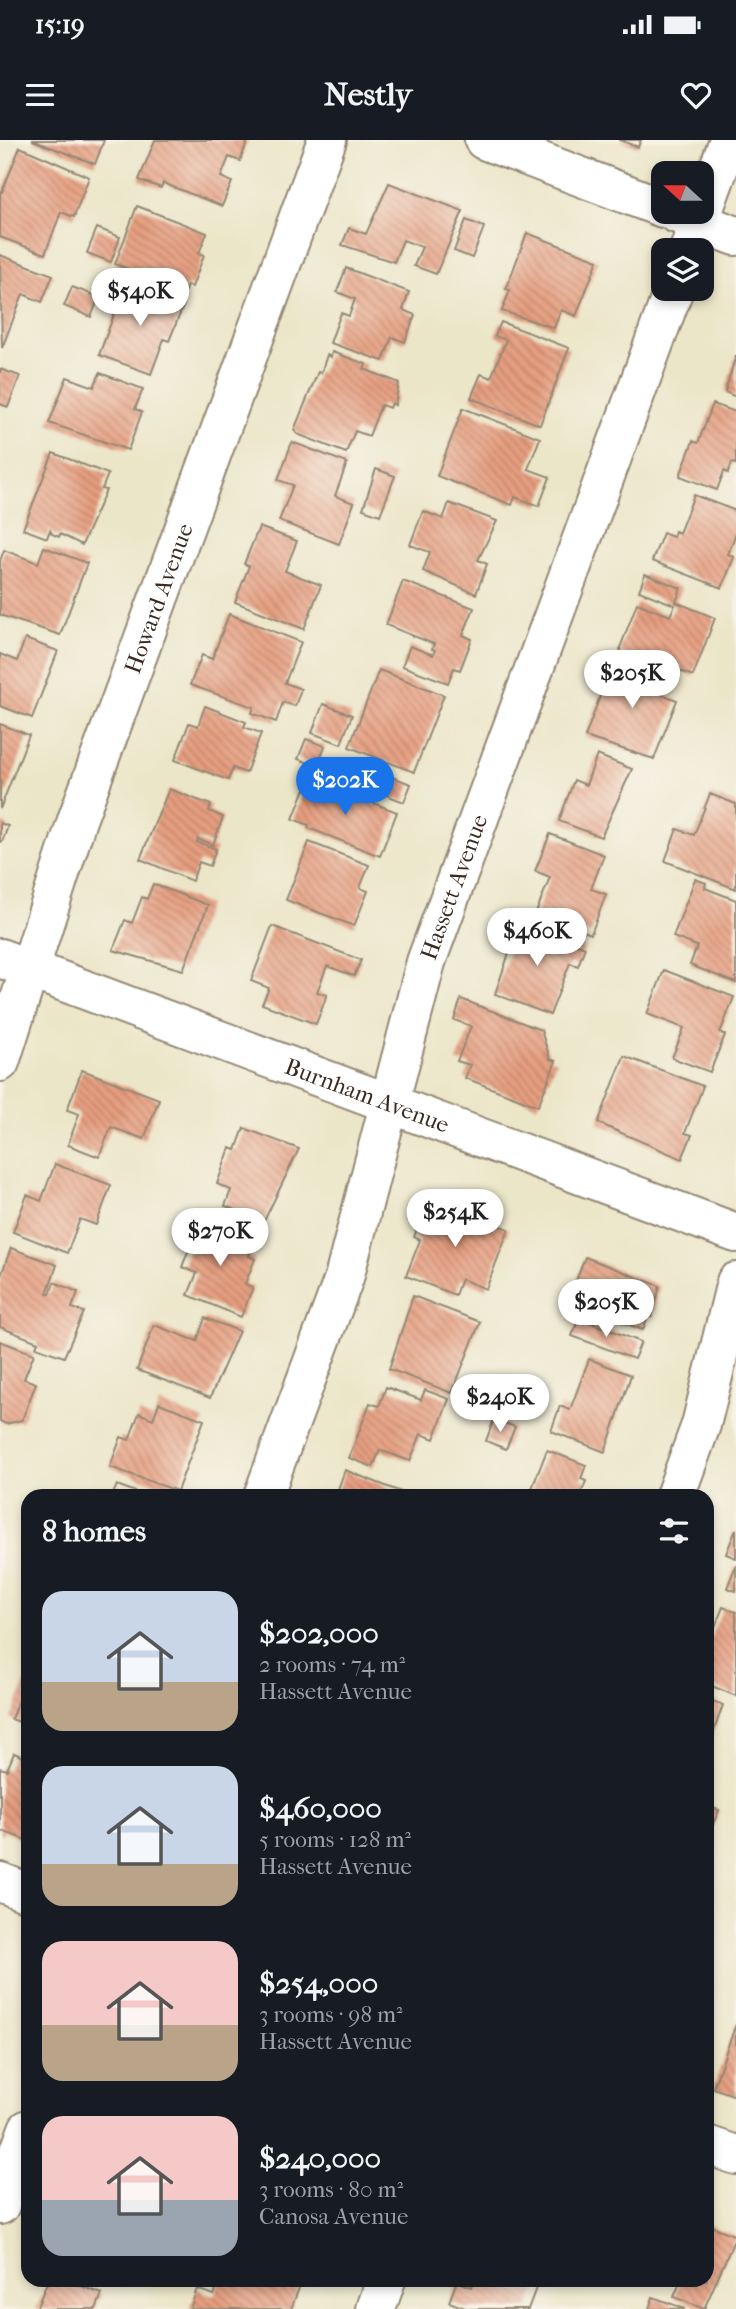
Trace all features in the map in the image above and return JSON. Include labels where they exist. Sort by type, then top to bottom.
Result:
[{"type":"street","name":"Howard Avenue","points":[[0,1062],[15,963],[77,820],[327,140]]},
{"type":"street","points":[[484,140],[651,203]]},
{"type":"street","points":[[729,140],[687,228],[736,236]]},
{"type":"street","name":"Hassett Avenue","points":[[266,1489],[344,1278],[426,962],[670,301]]},
{"type":"street","name":"Burnham Avenue","points":[[15,963],[736,1233]]},
{"type":"street","points":[[678,1489],[701,1425],[736,1282]]},
{"type":"street","points":[[0,1882],[21,1890]]},
{"type":"street","points":[[714,2147],[736,2155]]},
{"type":"street","points":[[0,2205],[21,2148]]},
{"type":"street","points":[[376,2309],[384,2287]]},
{"type":"building","points":[[32,140],[104,140],[95,164]]},
{"type":"building","points":[[155,140],[248,140],[240,161],[229,157],[221,177],[232,182],[222,206],[163,183],[161,188],[139,180]]},
{"type":"building","points":[[619,140],[641,140],[638,147]]},
{"type":"building","points":[[20,147],[89,177],[74,217],[61,212],[45,254],[0,237],[0,192]]},
{"type":"building","points":[[389,183],[463,211],[436,274],[414,266],[422,247],[403,240],[394,262],[342,245],[349,228],[366,234]]},
{"type":"building","points":[[137,206],[207,233],[199,253],[204,255],[192,287],[187,285],[185,291],[115,264]]},
{"type":"building","points":[[466,220],[484,227],[472,258],[454,251]]},
{"type":"building","points":[[97,228],[120,237],[111,262],[87,253]]},
{"type":"building","points":[[527,233],[598,260],[576,316],[561,310],[554,328],[502,311],[510,290],[506,289]]},
{"type":"building","points":[[0,255],[53,275],[42,302],[23,294],[2,348]]},
{"type":"building","points":[[346,268],[409,292],[403,310],[415,315],[405,342],[392,337],[383,361],[330,343],[341,313],[349,316],[355,299],[337,292]]},
{"type":"building","points":[[124,281],[184,304],[169,341],[164,339],[151,374],[99,355],[118,304],[124,307],[126,301],[117,298]]},
{"type":"building","points":[[72,287],[99,297],[91,317],[64,306]]},
{"type":"building","points":[[501,322],[569,348],[540,425],[471,398],[481,374],[491,378],[506,340],[495,336]]},
{"type":"building","points":[[332,352],[366,364],[364,369],[399,383],[395,405],[392,403],[390,408],[381,405],[369,436],[355,431],[346,453],[297,434],[294,430],[318,372],[321,373],[327,355],[331,357]]},
{"type":"building","points":[[736,355],[736,397],[725,392]]},
{"type":"building","points":[[0,369],[20,376],[8,407],[0,404]]},
{"type":"building","points":[[100,373],[143,389],[135,409],[142,412],[128,450],[49,423],[67,377],[94,387]]},
{"type":"building","points":[[713,404],[736,412],[736,464],[732,463],[728,473],[724,471],[717,490],[680,476],[693,441],[698,443]]},
{"type":"building","points":[[463,408],[540,438],[528,469],[550,477],[539,506],[515,497],[512,505],[437,476]]},
{"type":"building","points":[[292,442],[347,463],[335,496],[354,503],[339,544],[279,521],[293,485],[278,480]]},
{"type":"building","points":[[53,453],[108,474],[102,489],[106,490],[82,545],[60,534],[59,537],[52,534],[50,530],[47,538],[23,529]]},
{"type":"building","points":[[376,469],[395,476],[380,515],[363,509]]},
{"type":"building","points":[[694,495],[736,511],[736,533],[728,554],[734,557],[722,588],[652,561],[663,533],[673,537],[675,531],[679,533]]},
{"type":"building","points":[[449,503],[497,521],[478,560],[487,564],[476,594],[423,571],[430,552],[410,545],[423,511],[443,519]]},
{"type":"building","points":[[259,527],[297,541],[285,571],[321,585],[304,629],[235,602],[249,566],[244,564]]},
{"type":"building","points":[[44,547],[87,563],[60,635],[0,615],[0,561],[4,550],[38,563]]},
{"type":"building","points":[[645,574],[681,588],[676,602],[715,618],[693,676],[649,659],[647,663],[621,653],[620,648],[637,603],[670,616],[675,605],[639,591]]},
{"type":"building","points":[[403,581],[474,608],[463,635],[472,639],[460,670],[454,668],[448,683],[402,666],[410,646],[433,655],[435,650],[432,649],[434,644],[386,625]]},
{"type":"building","points":[[229,614],[301,642],[285,683],[301,689],[295,706],[283,702],[276,722],[252,713],[254,707],[190,685],[202,655],[212,659]]},
{"type":"building","points":[[25,639],[58,651],[32,718],[0,706],[0,654],[17,661]]},
{"type":"building","points":[[614,658],[667,678],[661,694],[677,700],[654,759],[585,737]]},
{"type":"building","points":[[379,670],[444,695],[414,772],[349,747]]},
{"type":"building","points":[[323,704],[352,715],[341,744],[312,733]]},
{"type":"building","points":[[205,706],[246,722],[244,727],[261,733],[246,773],[233,768],[228,780],[175,760],[189,723],[198,726]]},
{"type":"building","points":[[0,724],[29,735],[0,809]]},
{"type":"building","points":[[306,739],[325,746],[317,766],[298,759]]},
{"type":"building","points":[[597,755],[632,769],[601,837],[559,821],[574,780],[586,785]]},
{"type":"building","points":[[374,770],[411,784],[404,802],[368,788]]},
{"type":"building","points":[[308,781],[323,787],[324,784],[397,812],[380,856],[308,828],[309,825],[293,819]]},
{"type":"building","points":[[169,789],[211,805],[209,811],[223,817],[213,845],[198,839],[197,842],[216,849],[210,866],[199,862],[192,881],[140,859]]},
{"type":"building","points":[[710,794],[736,804],[736,889],[665,861],[677,829],[694,835]]},
{"type":"building","points":[[0,823],[8,826],[2,842],[0,841]]},
{"type":"building","points":[[550,834],[604,855],[591,889],[606,894],[591,934],[536,913],[550,877],[535,871]]},
{"type":"building","points":[[309,842],[369,865],[360,888],[368,891],[354,926],[286,900]]},
{"type":"building","points":[[695,879],[706,883],[705,888],[736,900],[736,983],[690,965],[697,946],[673,937]]},
{"type":"building","points":[[153,884],[208,905],[183,970],[113,950],[125,920],[132,923],[142,897],[147,899]]},
{"type":"building","points":[[520,921],[585,947],[578,966],[570,963],[550,1015],[495,994]]},
{"type":"building","points":[[272,926],[361,960],[354,976],[327,966],[317,992],[327,995],[316,1024],[262,1004],[269,988],[251,981]]},
{"type":"building","points":[[664,970],[734,997],[720,1033],[725,1035],[710,1072],[672,1058],[684,1028],[647,1014]]},
{"type":"building","points":[[461,999],[541,1030],[550,1059],[556,1061],[538,1106],[465,1078],[470,1065],[457,1061],[471,1026],[454,1020]]},
{"type":"building","points":[[624,1056],[703,1086],[685,1133],[692,1135],[682,1159],[598,1123]]},
{"type":"building","points":[[82,1070],[159,1099],[144,1139],[111,1127],[99,1157],[68,1145],[79,1114],[67,1110]]},
{"type":"building","points":[[244,1128],[299,1149],[264,1221],[225,1206],[231,1190],[217,1184],[230,1148],[236,1150]]},
{"type":"building","points":[[55,1164],[111,1185],[96,1225],[80,1219],[67,1253],[13,1232],[27,1195],[41,1201]]},
{"type":"building","points":[[427,1203],[437,1207],[439,1203],[509,1229],[486,1289],[461,1279],[455,1295],[406,1276],[420,1240],[414,1237]]},
{"type":"building","points":[[200,1221],[254,1242],[249,1256],[255,1259],[245,1284],[253,1287],[241,1317],[188,1295],[197,1273],[182,1267]]},
{"type":"building","points":[[11,1248],[57,1265],[47,1293],[50,1294],[54,1282],[78,1292],[72,1308],[84,1312],[64,1357],[36,1347],[38,1342],[0,1327],[0,1278]]},
{"type":"building","points":[[585,1257],[660,1286],[652,1317],[648,1316],[643,1330],[568,1302]]},
{"type":"building","points":[[413,1296],[480,1322],[452,1393],[389,1369]]},
{"type":"building","points":[[205,1318],[239,1331],[210,1398],[137,1370],[154,1325],[197,1341]]},
{"type":"building","points":[[579,1318],[641,1342],[634,1359],[572,1336]]},
{"type":"building","points":[[0,1341],[34,1354],[24,1379],[36,1383],[22,1420],[6,1424],[0,1421]]},
{"type":"building","points":[[589,1359],[631,1375],[605,1452],[551,1431],[560,1406],[570,1410]]},
{"type":"building","points":[[386,1387],[421,1400],[425,1390],[449,1399],[434,1439],[421,1434],[410,1461],[380,1450],[373,1467],[349,1458],[370,1403],[379,1406]]},
{"type":"building","points":[[159,1403],[204,1420],[178,1489],[110,1467],[121,1437],[129,1440],[139,1413],[153,1419]]},
{"type":"building","points":[[494,1419],[515,1427],[506,1449],[486,1441]]},
{"type":"building","points":[[547,1450],[586,1465],[581,1479],[586,1481],[583,1489],[532,1489]]},
{"type":"building","points":[[345,1470],[393,1489],[338,1489]]},
{"type":"building","points":[[736,1529],[736,1558],[726,1554]]},
{"type":"building","points":[[736,1565],[736,1591],[727,1588]]},
{"type":"building","points":[[723,1607],[736,1612],[736,1696],[714,1687],[714,1630]]},
{"type":"building","points":[[21,1694],[21,1723],[11,1719]]},
{"type":"building","points":[[714,1702],[723,1705],[714,1730]]},
{"type":"building","points":[[14,1753],[21,1756],[21,1838],[3,1831],[0,1837],[0,1768],[7,1770]]},
{"type":"building","points":[[714,1808],[719,1810],[714,1822]]},
{"type":"building","points":[[736,2024],[736,2096],[714,2088]]},
{"type":"building","points":[[714,2227],[736,2236],[714,2286]]},
{"type":"building","points":[[45,2287],[84,2287],[102,2294],[96,2309],[36,2309]]},
{"type":"building","points":[[217,2287],[299,2287],[291,2309],[190,2309],[197,2289],[214,2295]]},
{"type":"building","points":[[455,2287],[536,2287],[528,2309],[468,2309],[449,2302]]},
{"type":"building","points":[[678,2287],[714,2287],[704,2309],[674,2297]]},
{"type":"building","points":[[653,2297],[685,2309],[649,2309]]}]
